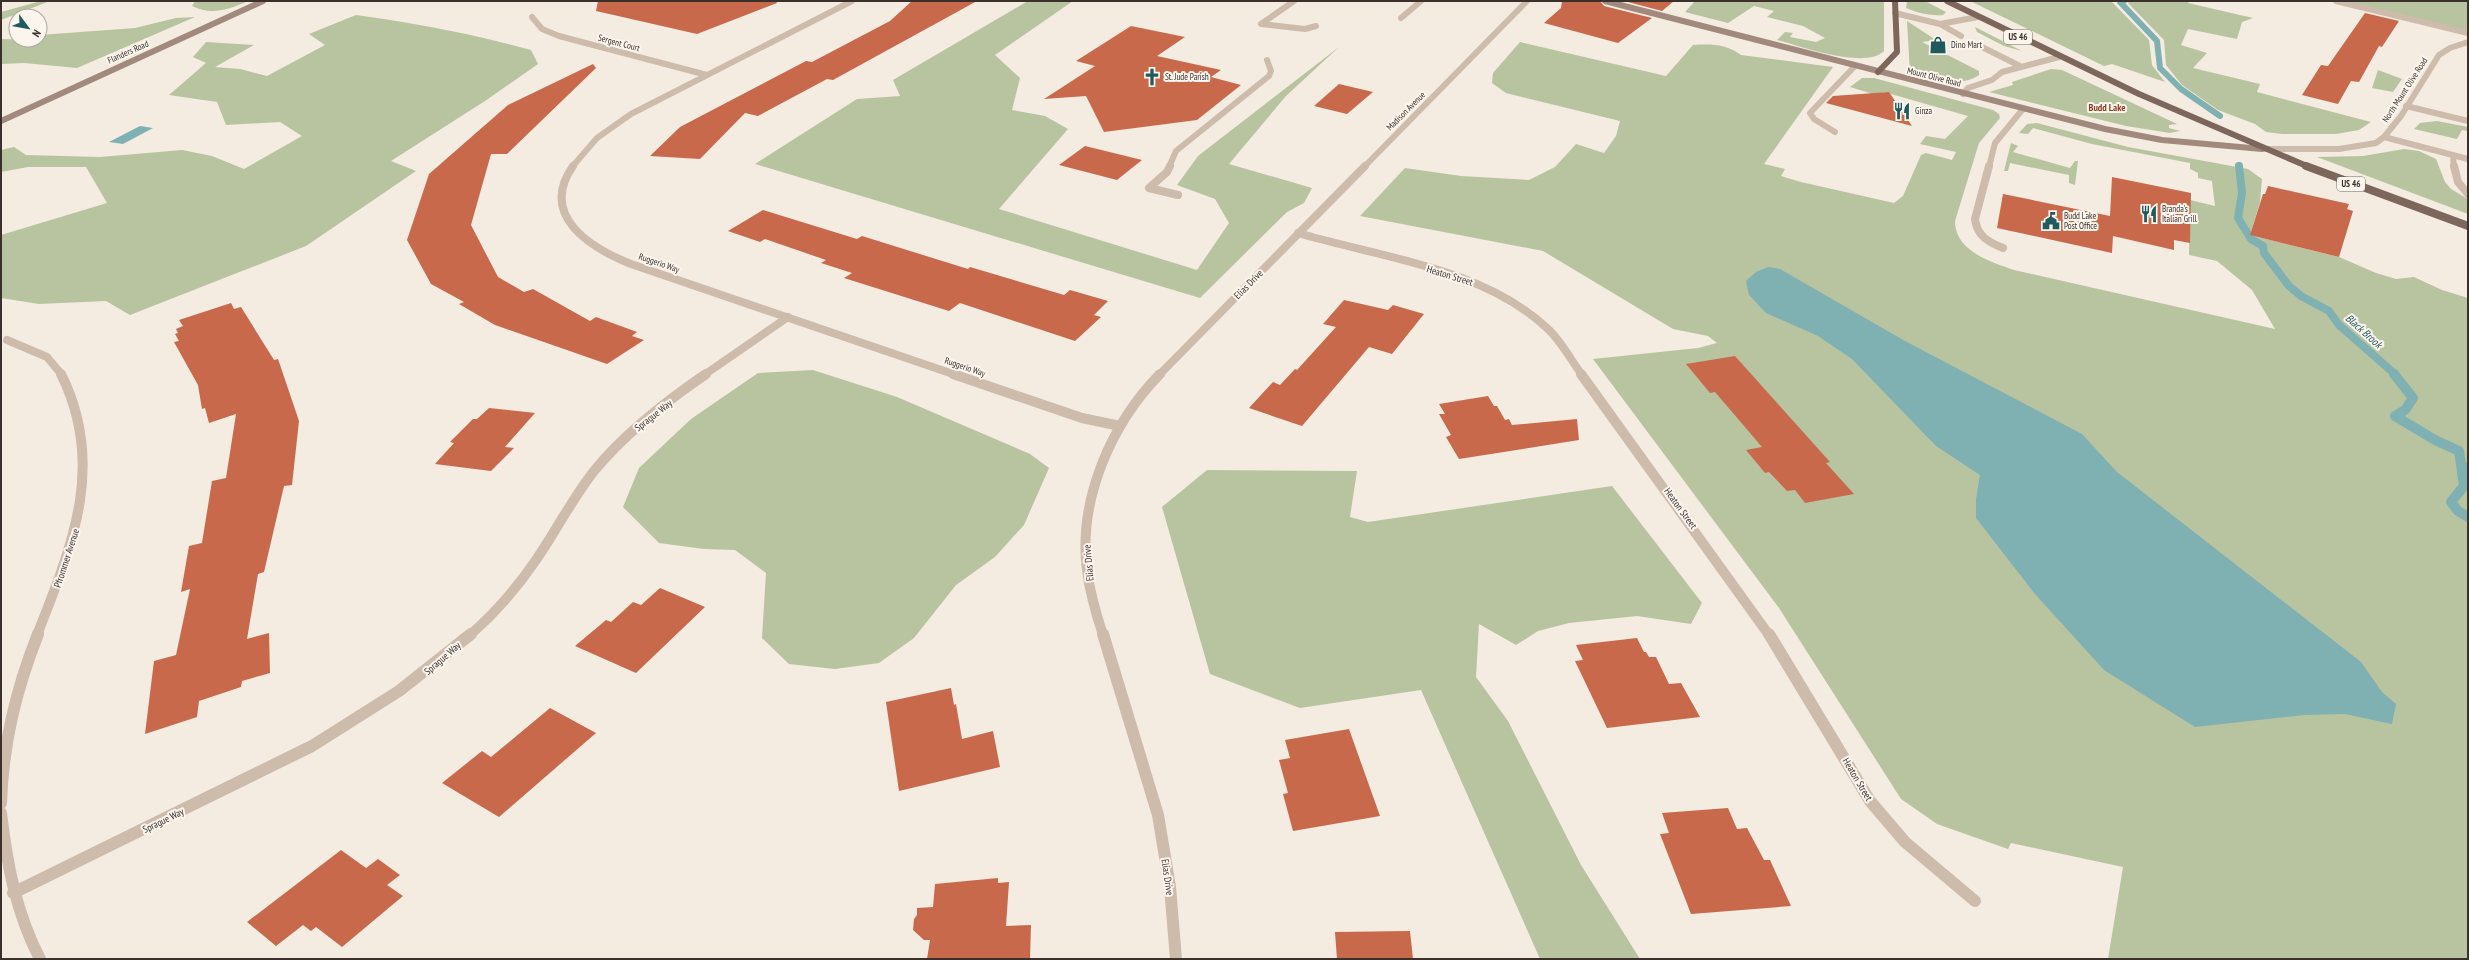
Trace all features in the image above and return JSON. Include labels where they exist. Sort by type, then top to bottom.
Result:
[{"type":"main road","name":"Flanders Road","points":[[1,120],[263,1]]},
{"type":"main road","name":"Mount Olive Road","points":[[1605,1],[1963,94],[2147,138],[2206,146],[2262,150]]},
{"type":"main road","points":[[1878,72],[1897,52],[1895,1]]},
{"type":"main road","name":"US 46","points":[[1947,1],[2058,57],[2262,150],[2468,226]]},
{"type":"street","name":"Ruggerio Way","points":[[852,1],[610,126],[588,144],[573,163],[565,178],[562,194],[564,209],[572,226],[587,241],[607,254],[1082,418],[1120,426]]},
{"type":"street","points":[[1294,1],[1261,24],[1306,29],[1316,26]]},
{"type":"street","points":[[1401,18],[1421,1]]},
{"type":"street","name":"Madison Avenue","points":[[1298,233],[1527,1]]},
{"type":"street","points":[[2336,1],[2468,33]]},
{"type":"street","points":[[1895,13],[1940,24],[1962,36]]},
{"type":"street","name":"Sergent Court","points":[[532,17],[542,29],[559,36],[707,75]]},
{"type":"street","points":[[1940,24],[1978,17]]},
{"type":"street","name":"North Mount Olive Road","points":[[2262,150],[2354,148],[2376,144],[2384,137],[2406,106],[2427,71],[2440,55],[2455,46],[2468,42]]},
{"type":"street","points":[[1980,46],[2020,66]]},
{"type":"street","points":[[2455,46],[2468,50]]},
{"type":"street","points":[[1963,94],[1968,88],[1992,80],[2002,72],[2058,57]]},
{"type":"street","points":[[1178,195],[1149,188],[1167,172],[1176,151],[1269,76],[1271,71],[1267,60]]},
{"type":"street","points":[[1835,132],[1827,126],[1816,122],[1810,113],[1855,66]]},
{"type":"street","points":[[2406,106],[2468,121]]},
{"type":"street","points":[[2003,248],[1984,238],[1976,226],[1975,219],[1994,143],[2023,109]]},
{"type":"street","points":[[2384,137],[2468,159]]},
{"type":"street","points":[[2453,156],[2456,177],[2462,190],[2468,194]]},
{"type":"street","points":[[2456,177],[2468,186]]},
{"type":"street","name":"Elias Drive","points":[[1176,959],[1168,874],[1158,815],[1092,596],[1086,546],[1091,497],[1103,459],[1120,426],[1146,388],[1298,233]]},
{"type":"street","name":"Heaton Street","points":[[1298,233],[1444,272],[1483,286],[1528,311],[1549,330],[1759,618],[1870,801],[1905,842],[1975,900]]},
{"type":"street","name":"Sprague Way","points":[[13,893],[312,746],[367,713],[417,679],[451,652],[495,610],[526,574],[581,487],[620,443],[659,409],[788,317]]},
{"type":"street","name":"Pfrommer Avenue","points":[[1,803],[5,752],[16,696],[72,546],[84,490],[85,469],[78,414],[57,368],[47,357],[7,340]]},
{"type":"street","points":[[1,814],[13,893],[32,945],[40,959]]},
{"type":"green space","points":[[41,1],[50,1],[32,8],[16,8]]},
{"type":"green space","points":[[195,1],[248,1],[228,9],[207,11],[192,6]]},
{"type":"green space","points":[[1028,1],[1073,1],[995,55],[1020,78],[1012,110],[1045,116],[1068,129],[999,209],[1197,270],[1229,223],[1215,199],[1177,185],[1198,156],[1339,47],[1286,96],[1229,164],[1312,188],[1304,203],[1287,212],[1200,298],[755,164],[857,99],[900,96],[893,80]]},
{"type":"green space","points":[[1695,1],[1884,1],[1884,51],[1875,56],[1863,58],[1832,55],[1816,51],[1777,40],[1785,32],[1793,33],[1790,37],[1816,42],[1825,38],[1803,26],[1767,17],[1774,11],[1754,6],[1728,23],[1685,12]]},
{"type":"green space","points":[[1907,1],[1925,1],[1946,12],[1943,15],[1929,15],[1920,13],[1906,8]]},
{"type":"green space","points":[[1970,1],[2111,1],[2149,40],[2152,65],[2165,82],[2112,64],[2104,66]]},
{"type":"green space","points":[[2130,1],[2189,1],[2188,3],[2253,18],[2242,22],[2237,39],[2188,29],[2181,45],[2207,53],[2193,68],[2260,84],[2257,92],[2371,122],[2359,130],[2336,134],[2282,134],[2266,132],[2255,124],[2218,110],[2182,85],[2166,65],[2164,40],[2128,3]]},
{"type":"green space","points":[[2342,1],[2468,1],[2468,31]]},
{"type":"green space","points":[[8,10],[8,17],[1,20],[1,12]]},
{"type":"green space","points":[[356,15],[444,30],[531,50],[538,64],[485,101],[391,161],[416,171],[306,246],[130,315],[106,301],[39,304],[1,298],[1,235],[107,203],[86,167],[28,167],[1,172],[1,150],[14,147],[26,155],[100,157],[182,150],[212,156],[244,169],[302,136],[280,122],[226,125],[217,102],[169,95],[206,63],[193,57],[206,42],[254,45],[215,67],[240,69],[267,76],[325,45],[309,34]]},
{"type":"green space","points":[[195,17],[77,68],[24,63],[1,64],[1,39],[8,39],[8,48],[48,48],[48,34],[135,28],[176,18]]},
{"type":"green space","points":[[1907,21],[1936,40],[1922,42],[1979,71],[1979,75],[1964,81],[1945,82],[1910,73]]},
{"type":"green space","points":[[1975,27],[2022,51],[2004,46],[1977,32]]},
{"type":"green space","points":[[1520,42],[1666,76],[1693,45],[1718,46],[1730,49],[1741,55],[1833,67],[1764,164],[1785,169],[1781,176],[1801,182],[1894,203],[1903,196],[1921,155],[1926,153],[1952,160],[1956,152],[1920,144],[1926,136],[1945,139],[1968,116],[1884,92],[1876,95],[1850,87],[1862,78],[1874,78],[1993,110],[1999,114],[2000,118],[1979,143],[1955,221],[1961,240],[1968,248],[1985,259],[2014,270],[2275,329],[2252,290],[2217,261],[2189,255],[2190,200],[2215,206],[2212,181],[2198,178],[2198,173],[2190,169],[2190,163],[2092,144],[2033,128],[2028,134],[2019,133],[2027,124],[2037,123],[2128,147],[2248,169],[2262,179],[2260,202],[2250,235],[2339,257],[2376,273],[2396,279],[2414,277],[2442,290],[2468,298],[2468,959],[2108,959],[2123,867],[2011,843],[2008,849],[1937,824],[1901,799],[1779,608],[1593,359],[1698,348],[1717,343],[1708,336],[1673,329],[1543,251],[1360,216],[1405,168],[1461,176],[1529,180],[1555,167],[1576,144],[1604,153],[1616,136],[1620,121],[1506,93],[1492,83],[1493,73]]},
{"type":"green space","points":[[2051,69],[2062,70],[2175,123],[2177,124],[2169,125],[2169,128],[2180,131],[2170,133],[2126,126],[1989,92],[2013,85],[2012,82]]},
{"type":"green space","points":[[2378,70],[2402,79],[2393,92],[2372,88]]},
{"type":"green space","points":[[2437,121],[2468,127],[2468,131],[2462,130],[2457,139],[2414,129],[2420,123]]},
{"type":"green space","points":[[2011,143],[2018,146],[2013,152],[2070,168],[2075,161],[2078,161],[2075,185],[2069,183],[2069,175],[2010,163],[2008,171],[2004,171]]},
{"type":"green space","points":[[2404,149],[2419,151],[2436,159],[2445,182],[2451,189],[2468,199],[2468,214],[2317,157],[2363,156]]},
{"type":"green space","points":[[813,370],[897,397],[1030,454],[1049,468],[1024,525],[995,557],[956,585],[914,638],[879,663],[835,669],[789,664],[762,638],[766,573],[735,550],[704,549],[659,543],[623,507],[639,468],[691,419],[758,373]]},
{"type":"green space","points":[[1207,470],[1357,471],[1350,517],[1368,522],[1612,486],[1702,603],[1691,624],[1637,616],[1569,623],[1538,631],[1516,645],[1479,624],[1476,677],[1508,721],[1581,865],[1640,959],[1540,959],[1421,690],[1300,708],[1210,674],[1162,507]]},
{"type":"water","points":[[140,126],[153,128],[123,144],[109,142]]},
{"type":"water","points":[[1768,267],[1780,269],[1905,341],[2082,434],[2117,472],[2361,662],[2382,692],[2396,704],[2392,724],[2345,714],[2304,715],[2195,727],[2104,670],[2035,594],[1976,518],[1976,499],[1980,475],[1936,446],[1852,359],[1818,336],[1766,313],[1749,295],[1746,281],[1756,272]]},
{"type":"building","points":[[598,1],[776,1],[777,3],[697,34],[596,11]]},
{"type":"building","points":[[912,1],[977,1],[833,80],[827,79],[758,116],[745,113],[700,159],[650,156],[680,127],[806,61],[812,62],[890,21]]},
{"type":"building","points":[[1562,1],[1600,1],[1604,6],[1652,18],[1618,43],[1544,23],[1561,8]]},
{"type":"building","points":[[1624,1],[1674,1],[1662,11]]},
{"type":"building","points":[[2365,13],[2399,21],[2382,47],[2379,46],[2359,82],[2351,81],[2338,104],[2302,95],[2321,65],[2328,66]]},
{"type":"building","name":"St. Jude Parish","points":[[1131,26],[1185,37],[1157,56],[1221,70],[1211,77],[1241,85],[1197,120],[1104,132],[1086,96],[1044,99],[1095,66],[1076,61]]},
{"type":"building","points":[[593,64],[596,68],[507,154],[491,154],[471,225],[498,277],[524,292],[533,289],[590,321],[596,317],[637,332],[632,336],[644,340],[607,364],[495,325],[459,304],[464,302],[431,284],[407,240],[429,174],[508,105]]},
{"type":"building","points":[[1339,84],[1373,92],[1347,114],[1314,106]]},
{"type":"building","points":[[1889,92],[1912,126],[1826,103],[1833,96]]},
{"type":"building","points":[[1085,146],[1142,160],[1117,180],[1059,165]]},
{"type":"building","points":[[2112,177],[2191,193],[2190,243],[2174,240],[2174,250],[2113,236],[2112,253],[1997,228],[2003,194],[2110,216]]},
{"type":"building","points":[[2268,186],[2349,204],[2347,209],[2353,211],[2339,257],[2250,235],[2263,194],[2265,194]]},
{"type":"building","points":[[763,210],[857,239],[862,236],[968,269],[970,267],[1064,295],[1070,290],[1108,301],[1094,315],[1101,317],[1075,341],[960,303],[949,311],[844,278],[852,273],[821,263],[826,260],[765,239],[760,242],[728,231]]},
{"type":"building","points":[[1344,300],[1388,310],[1393,305],[1424,314],[1392,354],[1369,347],[1302,426],[1249,408],[1273,382],[1280,385],[1295,369],[1297,370],[1336,327],[1323,324]]},
{"type":"building","points":[[231,303],[234,309],[241,307],[274,360],[278,359],[299,421],[292,485],[284,486],[264,572],[258,574],[247,639],[269,633],[270,673],[242,681],[241,687],[199,701],[197,717],[145,734],[154,661],[176,655],[190,589],[181,592],[189,546],[202,543],[212,481],[226,478],[236,414],[209,423],[205,408],[202,409],[198,385],[174,342],[179,341],[175,334],[178,333],[176,329],[183,326],[179,320]]},
{"type":"building","points":[[1735,356],[1830,462],[1826,463],[1854,494],[1805,503],[1795,490],[1787,491],[1769,472],[1765,473],[1746,450],[1762,447],[1715,392],[1710,393],[1686,364]]},
{"type":"building","points":[[1488,396],[1494,406],[1497,406],[1505,420],[1509,419],[1512,425],[1577,419],[1579,440],[1459,459],[1446,437],[1451,435],[1439,414],[1445,414],[1439,404]]},
{"type":"building","points":[[489,408],[535,413],[505,447],[514,448],[491,471],[435,464],[454,443],[450,442],[473,419],[477,419]]},
{"type":"building","points":[[660,588],[705,607],[636,673],[575,646],[606,620],[611,622],[633,602],[641,605]]},
{"type":"building","points":[[1637,638],[1644,652],[1646,652],[1649,657],[1656,657],[1669,684],[1681,683],[1700,717],[1607,728],[1575,661],[1583,660],[1576,645]]},
{"type":"building","points":[[951,688],[954,705],[956,704],[962,739],[993,731],[1000,767],[899,791],[886,702]]},
{"type":"building","points":[[550,708],[596,733],[499,817],[442,783],[482,751],[491,757]]},
{"type":"building","points":[[1349,729],[1380,816],[1293,831],[1283,794],[1288,793],[1279,760],[1290,758],[1285,740]]},
{"type":"building","points":[[1728,808],[1737,829],[1747,828],[1764,860],[1770,860],[1791,906],[1691,914],[1660,834],[1669,833],[1662,813]]},
{"type":"building","points":[[341,850],[366,868],[378,859],[400,875],[387,885],[403,896],[342,947],[316,927],[311,931],[303,925],[276,946],[247,922]]},
{"type":"building","points":[[998,878],[998,883],[1009,882],[1006,926],[1031,925],[1030,959],[927,959],[930,940],[924,940],[913,930],[914,919],[917,915],[917,908],[933,907],[935,884]]},
{"type":"building","points":[[1410,931],[1413,959],[1337,959],[1335,932]]},
{"type":"waterway","points":[[2124,1],[2120,2],[2157,41],[2160,68],[2181,89],[2220,116]]},
{"type":"waterway","name":"Black Brook","points":[[2239,166],[2242,193],[2238,218],[2251,239],[2263,246],[2264,253],[2289,286],[2301,296],[2329,311],[2339,325],[2396,375]]},
{"type":"waterway","name":"Black Brook","points":[[2394,374],[2413,398],[2405,410],[2395,416],[2435,440],[2459,451],[2461,464]]},
{"type":"waterway","name":"Black Brook","points":[[2461,464],[2468,472]]},
{"type":"waterway","points":[[2461,464],[2464,486],[2451,502],[2458,511],[2468,517]]},
{"type":"place","name":"Dino Mart","points":[[1938,45]]},
{"type":"place","name":"St. Jude Parish","points":[[1152,77]]},
{"type":"place","name":"Ginza","points":[[1902,111]]},
{"type":"place","name":"Branda's Italian Grill","points":[[2149,214]]},
{"type":"place","name":"Budd Lake Post Office","points":[[2051,221]]},
{"type":"district","name":"Budd Lake","points":[[2107,107]]}]
